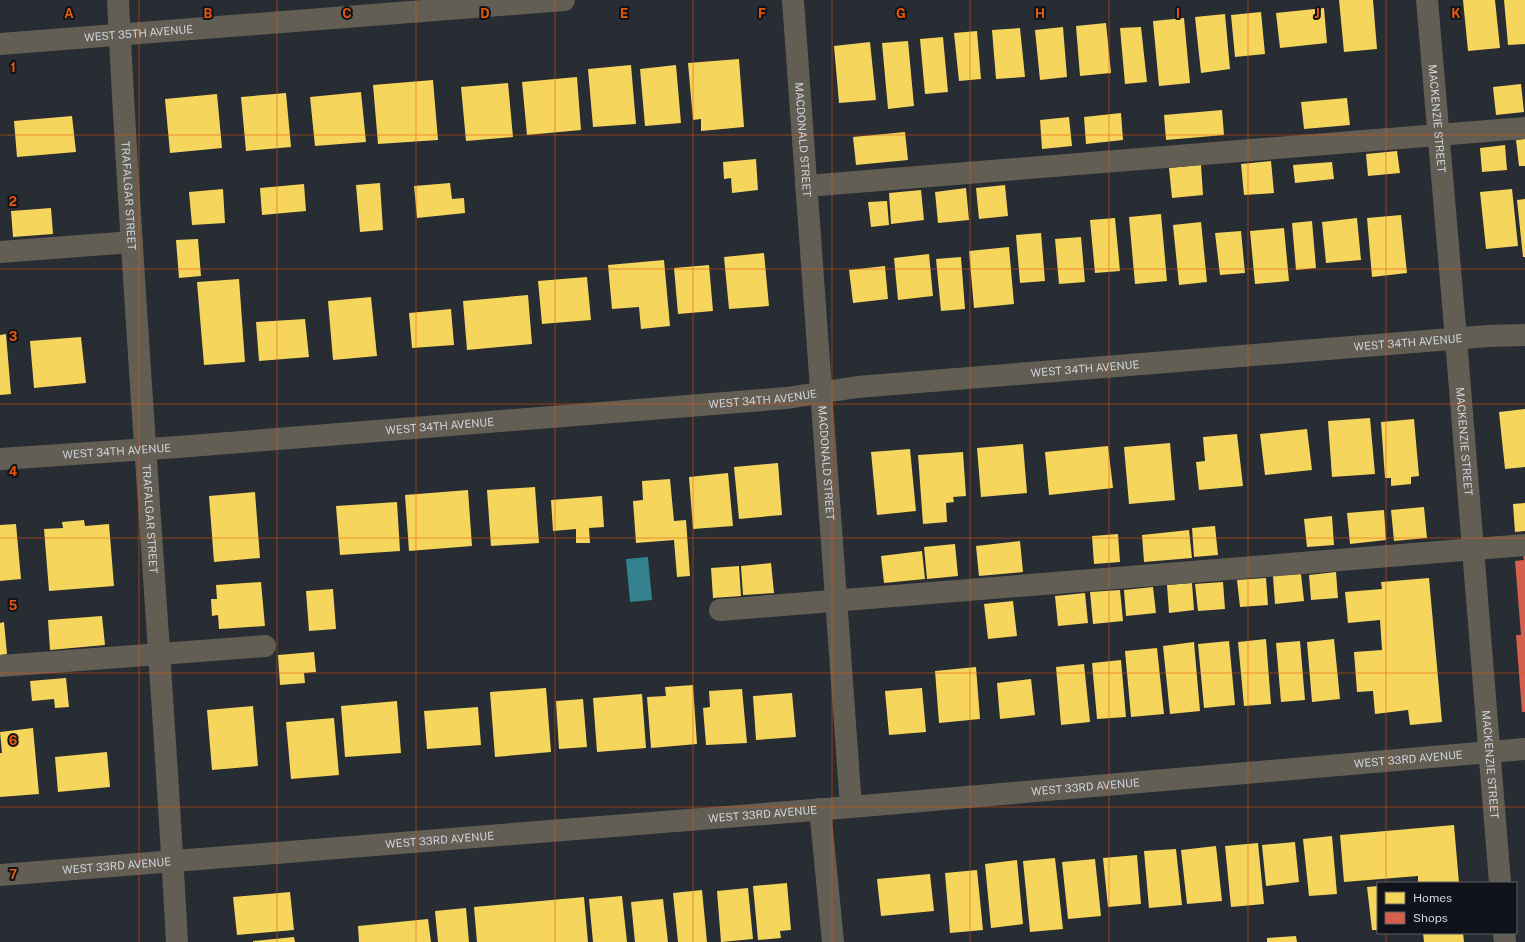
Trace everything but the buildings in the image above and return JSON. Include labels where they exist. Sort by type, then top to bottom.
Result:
[{"type":"street","name":"TRAFALGAR STREET","points":[[118,0],[132,242],[178,942]]},
{"type":"street","name":"WEST 35TH AVENUE","points":[[0,44],[564,0]]},
{"type":"street","name":"MACDONALD STREET","points":[[793,0],[851,807]]},
{"type":"street","name":"MACKENZIE STREET","points":[[1427,0],[1500,882]]},
{"type":"street","points":[[806,186],[1525,128]]},
{"type":"street","points":[[0,252],[132,242]]},
{"type":"street","name":"WEST 34TH AVENUE","points":[[0,458],[146,449],[787,398],[852,387],[1456,339],[1525,335]]},
{"type":"street","points":[[720,610],[1525,545]]},
{"type":"street","points":[[0,666],[265,646]]},
{"type":"street","name":"WEST 33RD AVENUE","points":[[0,876],[851,807],[1525,749]]},
{"type":"street","points":[[820,809],[833,942]]},
{"type":"water","points":[[648,557],[652,600],[630,602],[626,559]]}]
